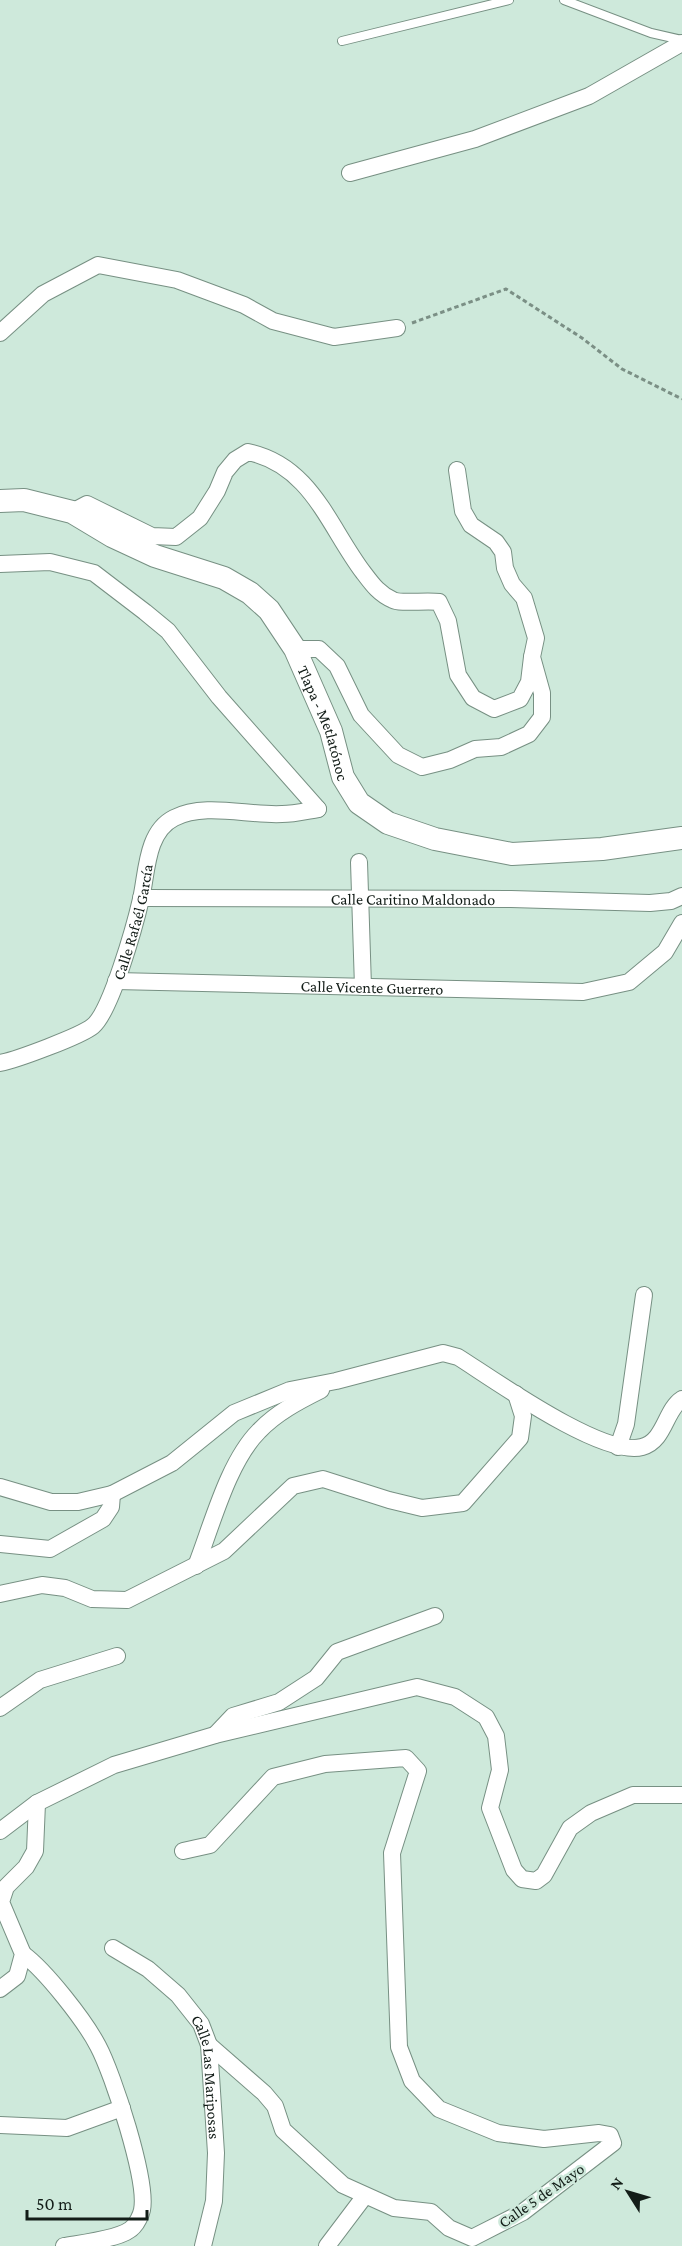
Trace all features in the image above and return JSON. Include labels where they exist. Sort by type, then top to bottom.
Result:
[{"type":"main road","name":"Tlapa - Metlatónoc","points":[[0,501],[24,500],[72,512],[112,536],[155,556],[225,578],[250,592],[269,610],[295,649],[331,731],[343,777],[359,802],[388,823],[435,840],[512,854],[602,849],[682,838]]},
{"type":"street","points":[[350,173],[475,139],[589,96],[682,41]]},
{"type":"street","points":[[0,333],[43,294],[98,265],[177,280],[244,305],[273,321],[334,338],[397,328]]},
{"type":"street","points":[[72,512],[87,504],[152,536],[176,537],[200,518],[235,460],[248,452],[264,455],[294,473],[317,498],[353,559],[378,592],[396,602],[423,599],[439,602],[448,621],[458,675],[473,698],[494,709],[520,699],[529,682],[536,638],[524,598],[508,576],[500,547],[471,525],[463,511],[457,470]]},
{"type":"street","name":"Calle Rafaél García","points":[[0,564],[50,562],[94,573],[168,631],[219,698],[318,809],[283,814],[193,811],[172,818],[157,835],[146,863],[141,898],[106,1008],[93,1026],[0,1064]]},
{"type":"street","points":[[295,649],[319,649],[337,666],[361,715],[398,755],[422,767],[450,760],[475,749],[501,747],[529,734],[542,717],[542,693],[532,657]]},
{"type":"street","points":[[359,862],[363,987]]},
{"type":"street","name":"Calle Caritino Maldonado","points":[[141,898],[511,899],[650,903],[671,901],[682,896]]},
{"type":"street","name":"Calle Vicente Guerrero","points":[[116,981],[583,992],[629,982],[665,952],[682,923]]},
{"type":"street","points":[[618,1447],[626,1424],[644,1295]]},
{"type":"street","points":[[0,1487],[51,1502],[78,1503],[112,1494],[172,1463],[234,1413],[290,1390],[336,1381],[443,1353],[458,1357],[550,1416],[618,1447],[642,1447],[658,1436],[678,1401],[682,1399]]},
{"type":"street","points":[[196,1566],[238,1460],[258,1431],[290,1406],[336,1381]]},
{"type":"street","points":[[0,1594],[42,1586],[65,1588],[92,1599],[127,1600],[224,1551],[293,1486],[323,1479],[422,1508],[463,1503],[520,1438],[523,1416],[516,1394]]},
{"type":"street","points":[[0,1544],[50,1549],[103,1519],[111,1507],[112,1494]]},
{"type":"street","points":[[215,1735],[233,1716],[279,1702],[316,1678],[338,1652],[435,1616]]},
{"type":"street","points":[[0,1708],[40,1680],[117,1656]]},
{"type":"street","points":[[0,1831],[37,1803],[114,1765],[215,1735],[417,1688],[455,1697],[486,1718],[496,1736],[500,1770],[490,1808],[514,1870],[522,1879],[536,1881],[544,1875],[570,1828],[591,1814],[633,1795],[682,1795]]},
{"type":"street","name":"Calle 5 de Mayo","points":[[183,1851],[210,1845],[273,1777],[325,1764],[406,1758],[418,1771],[392,1853],[399,2047],[412,2081],[440,2109],[498,2133],[544,2139],[599,2133],[610,2135],[613,2143],[523,2212],[472,2238],[449,2228],[431,2212],[393,2208],[364,2197],[343,2185],[283,2130],[274,2106],[264,2092],[209,2044]]},
{"type":"street","points":[[37,1803],[35,1851],[26,1867],[6,1887],[2,1902],[23,1954],[39,1966],[98,2046],[122,2108],[137,2169],[142,2210],[135,2225],[127,2233],[64,2246]]},
{"type":"street","name":"Calle Las Mariposas","points":[[113,1948],[148,1969],[177,1995],[201,2024],[209,2044],[216,2153],[214,2201],[202,2246]]},
{"type":"street","points":[[2,1988],[17,1976],[23,1954]]},
{"type":"street","points":[[0,2125],[67,2128],[122,2108]]},
{"type":"street","points":[[327,2246],[364,2197]]},
{"type":"lane","points":[[342,41],[509,0]]},
{"type":"lane","points":[[564,0],[651,33],[682,41]]},
{"type":"path","points":[[397,328],[506,289],[582,338],[622,369],[682,399]]}]
